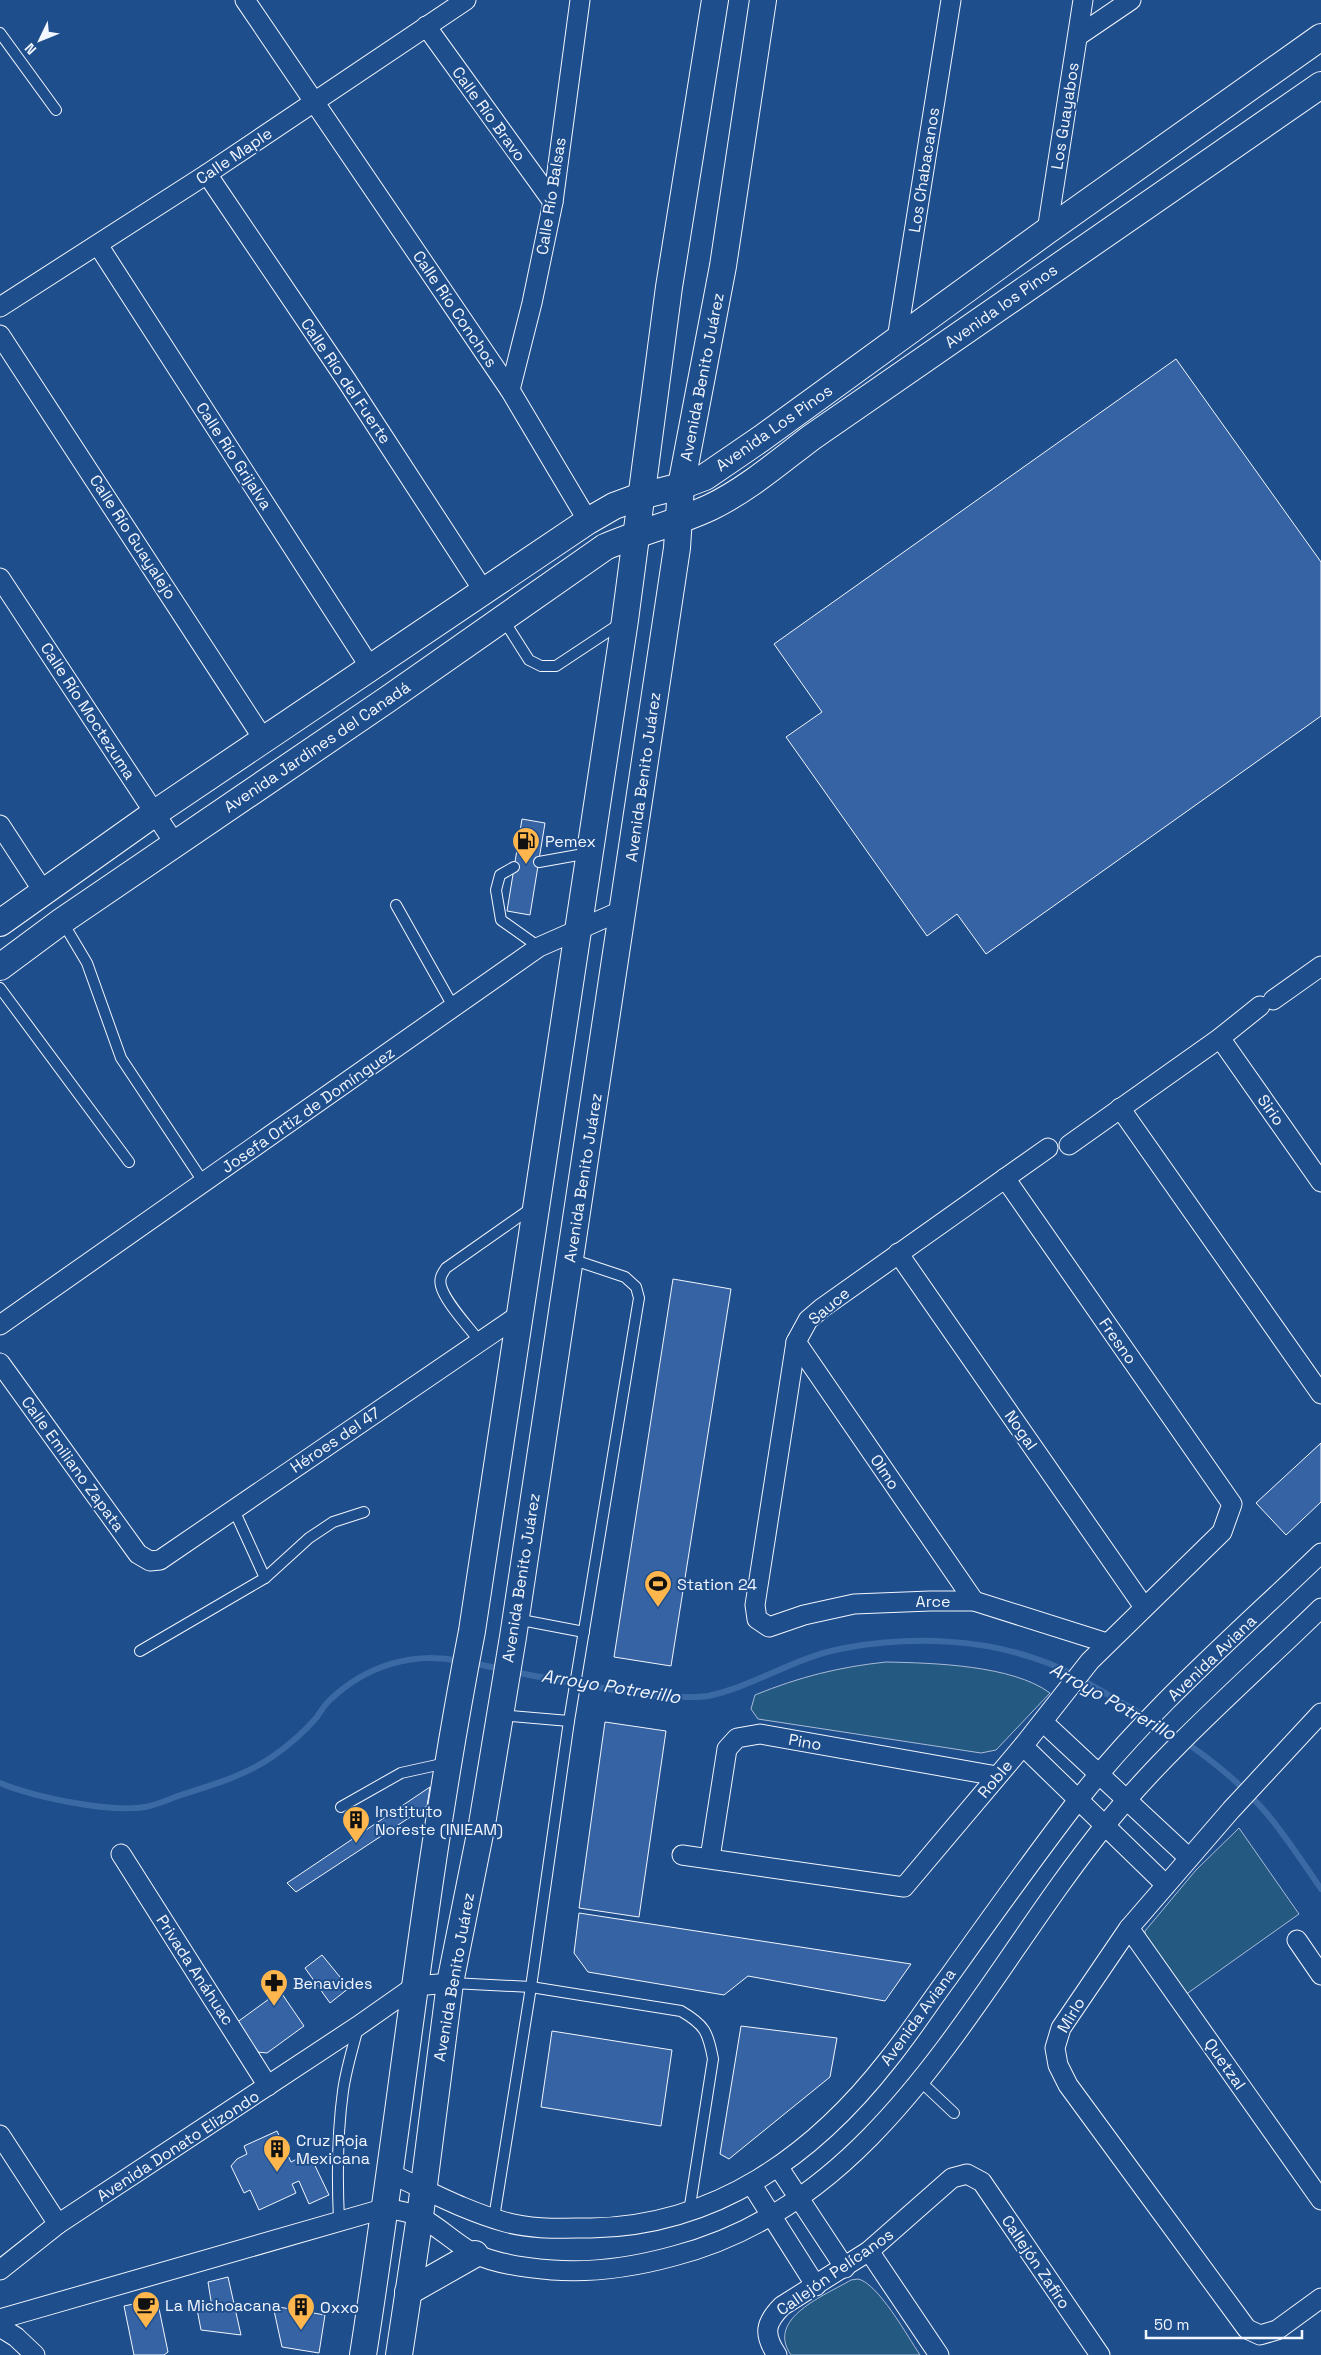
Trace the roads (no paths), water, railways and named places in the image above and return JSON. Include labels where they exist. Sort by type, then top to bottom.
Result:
[{"type":"street","name":"Calle Río Conchos","points":[[245,0],[510,390],[588,521]]},
{"type":"street","name":"Calle Maple","points":[[0,307],[207,174],[466,0]]},
{"type":"street","name":"Calle Río Balsas","points":[[510,390],[532,303],[552,202],[580,0]]},
{"type":"street","name":"Avenida Benito Juárez","points":[[363,2355],[391,2174],[415,1986],[461,1689],[472,1631],[590,853],[625,620],[669,287],[715,0]]},
{"type":"street","name":"Avenida Benito Juárez","points":[[399,2355],[420,2216],[450,1983],[482,1824],[514,1628],[623,910],[677,548],[681,486],[723,266],[763,0]]},
{"type":"street","name":"Los Chabacanos","points":[[897,339],[951,0]]},
{"type":"street","name":"Los Guayabos","points":[[1047,231],[1083,0]]},
{"type":"street","points":[[1078,36],[1131,0]]},
{"type":"street","name":"Calle Río Bravo","points":[[426,26],[552,202]]},
{"type":"street","name":"Avenida los Pinos","points":[[864,364],[1047,231],[1321,37]]},
{"type":"street","name":"Avenida los Pinos","points":[[637,533],[678,521],[713,506],[752,482],[812,437],[1321,86]]},
{"type":"street","name":"Calle Río del Fuerte","points":[[207,174],[347,381],[483,590]]},
{"type":"street","name":"Calle Río Grijalva","points":[[98,245],[370,667]]},
{"type":"street","name":"Calle Río Guayalejo","points":[[0,335],[264,740]]},
{"type":"street","name":"Avenida Los Pinos","points":[[641,496],[681,486],[713,471],[864,364]]},
{"type":"street","points":[[0,923],[155,813],[483,590],[588,521],[614,506],[641,496]]},
{"type":"street","name":"Avenida Jardines del Canadá","points":[[0,967],[62,921],[388,700],[605,548],[637,533]]},
{"type":"street","name":"Calle Río Moctezuma","points":[[0,578],[174,844]]},
{"type":"street","points":[[0,825],[43,892]]},
{"type":"street","name":"Josefa Ortiz de Domínguez","points":[[0,1325],[539,947],[623,910]]},
{"type":"street","points":[[1069,1145],[1321,966]]},
{"type":"street","name":"Sirio","points":[[1220,1038],[1321,1182]]},
{"type":"street","points":[[1120,1108],[1321,1394]]},
{"type":"street","name":"Sauce","points":[[757,1619],[755,1605],[796,1342],[808,1320],[822,1308],[1048,1148]]},
{"type":"street","name":"Fresno","points":[[1005,1178],[1232,1504]]},
{"type":"street","name":"Nogal","points":[[898,1254],[1144,1607]]},
{"type":"street","name":"Héroes del 47","points":[[150,1561],[160,1560],[520,1315]]},
{"type":"street","name":"Olmo","points":[[796,1342],[974,1601]]},
{"type":"street","name":"Calle Emiliano Zapata","points":[[0,1363],[138,1554],[150,1561]]},
{"type":"street","name":"Roble","points":[[682,1855],[904,1887],[1043,1722],[1090,1662],[1222,1532],[1232,1504]]},
{"type":"street","name":"Avenida Aviana","points":[[391,2174],[448,2201],[508,2223],[553,2228],[606,2228],[647,2223],[689,2213],[752,2185],[779,2168],[803,2149],[850,2104],[888,2061],[1078,1800],[1133,1735],[1321,1553]]},
{"type":"street","name":"Arce","points":[[757,1619],[769,1627],[804,1615],[854,1604],[974,1601],[1107,1644]]},
{"type":"street","points":[[0,2319],[386,2208],[420,2216],[475,2254],[506,2263],[552,2270],[610,2270],[706,2248],[772,2216],[800,2199],[880,2129],[920,2081],[1105,1826],[1126,1800],[1164,1758],[1207,1719],[1321,1608]]},
{"type":"street","name":"Mirlo","points":[[1321,1713],[1231,1810],[1129,1928],[1061,2028],[1054,2048],[1058,2065],[1068,2085],[1247,2329],[1260,2335],[1277,2330],[1321,2298]]},
{"type":"street","points":[[1043,1722],[1189,1858]]},
{"type":"street","name":"Pino","points":[[710,1858],[727,1749],[737,1738],[760,1734],[997,1776]]},
{"type":"street","points":[[1023,1746],[1166,1885]]},
{"type":"street","name":"Privada Anáhuac","points":[[120,1854],[268,2086]]},
{"type":"street","name":"Quetzal","points":[[1129,1928],[1321,2200]]},
{"type":"street","points":[[1297,1940],[1321,1975]]},
{"type":"street","points":[[415,1986],[450,1983]]},
{"type":"street","name":"Avenida Donato Elizondo","points":[[0,2270],[58,2224],[358,2026],[415,1986]]},
{"type":"street","points":[[0,2135],[58,2224]]},
{"type":"street","points":[[779,2168],[845,2268]]},
{"type":"street","name":"Callejón Pelícanos","points":[[774,2350],[767,2331],[771,2317],[782,2306],[845,2268],[869,2251],[952,2178],[967,2174]]},
{"type":"street","name":"Callejón Zafiro","points":[[967,2174],[982,2182],[1100,2355]]},
{"type":"street","points":[[752,2185],[816,2286]]},
{"type":"street","points":[[869,2251],[939,2355]]},
{"type":"street","points":[[408,2292],[475,2254]]},
{"type":"street","points":[[0,2327],[16,2337],[35,2355]]},
{"type":"lane","points":[[0,33],[56,110]]},
{"type":"lane","points":[[503,618],[529,660],[541,666],[556,666],[625,620]]},
{"type":"lane","points":[[539,862],[590,853]]},
{"type":"lane","points":[[514,868],[500,875],[496,890],[501,920],[539,947]]},
{"type":"lane","points":[[396,905],[454,1008]]},
{"type":"lane","points":[[62,921],[87,963],[121,1058],[204,1182]]},
{"type":"lane","points":[[0,988],[129,1162]]},
{"type":"lane","points":[[480,1342],[446,1296],[441,1286],[440,1276],[446,1268],[536,1204]]},
{"type":"lane","points":[[494,2218],[531,1987],[571,1708],[639,1298],[636,1287],[625,1277],[570,1259]]},
{"type":"lane","points":[[234,1510],[265,1578]]},
{"type":"lane","points":[[140,1651],[265,1578],[309,1538],[333,1522],[364,1512]]},
{"type":"lane","points":[[514,1628],[584,1632]]},
{"type":"lane","points":[[501,1706],[569,1721]]},
{"type":"lane","points":[[341,1807],[401,1773],[450,1763]]},
{"type":"lane","points":[[450,1983],[531,1987],[682,2011],[701,2022],[710,2038],[713,2059],[689,2213]]},
{"type":"lane","points":[[339,2220],[337,2171],[343,2089],[358,2026]]},
{"type":"lane","points":[[920,2081],[954,2113]]},
{"type":"waterway","name":"Arroyo Potrerillo","points":[[514,1672],[618,1691],[694,1697],[708,1696],[725,1691],[810,1657],[845,1648],[870,1644],[922,1641],[973,1644],[999,1648],[1048,1663],[1081,1679],[1190,1745],[1223,1770],[1254,1799],[1289,1842],[1321,1889]]},
{"type":"waterway","name":"Arroyo Potrerillo","points":[[0,1783],[32,1794],[92,1806],[112,1808],[150,1806],[228,1779],[261,1764],[301,1733],[317,1717],[329,1701],[345,1687],[375,1670],[391,1664],[425,1658],[460,1661]]},
{"type":"waterway","name":"Arroyo Potrerillo","points":[[472,1663],[501,1669]]},
{"type":"place","name":"Pemex","points":[[526,865]]},
{"type":"place","name":"Station 24","points":[[658,1608]]},
{"type":"place","name":"Instituto Noreste (INIEAM)","points":[[356,1844]]},
{"type":"place","name":"Benavides","points":[[274,2007]]},
{"type":"place","name":"Cruz Roja Mexicana","points":[[277,2173]]},
{"type":"place","name":"La Michoacana","points":[[146,2329]]},
{"type":"place","name":"Oxxo","points":[[301,2331]]}]
